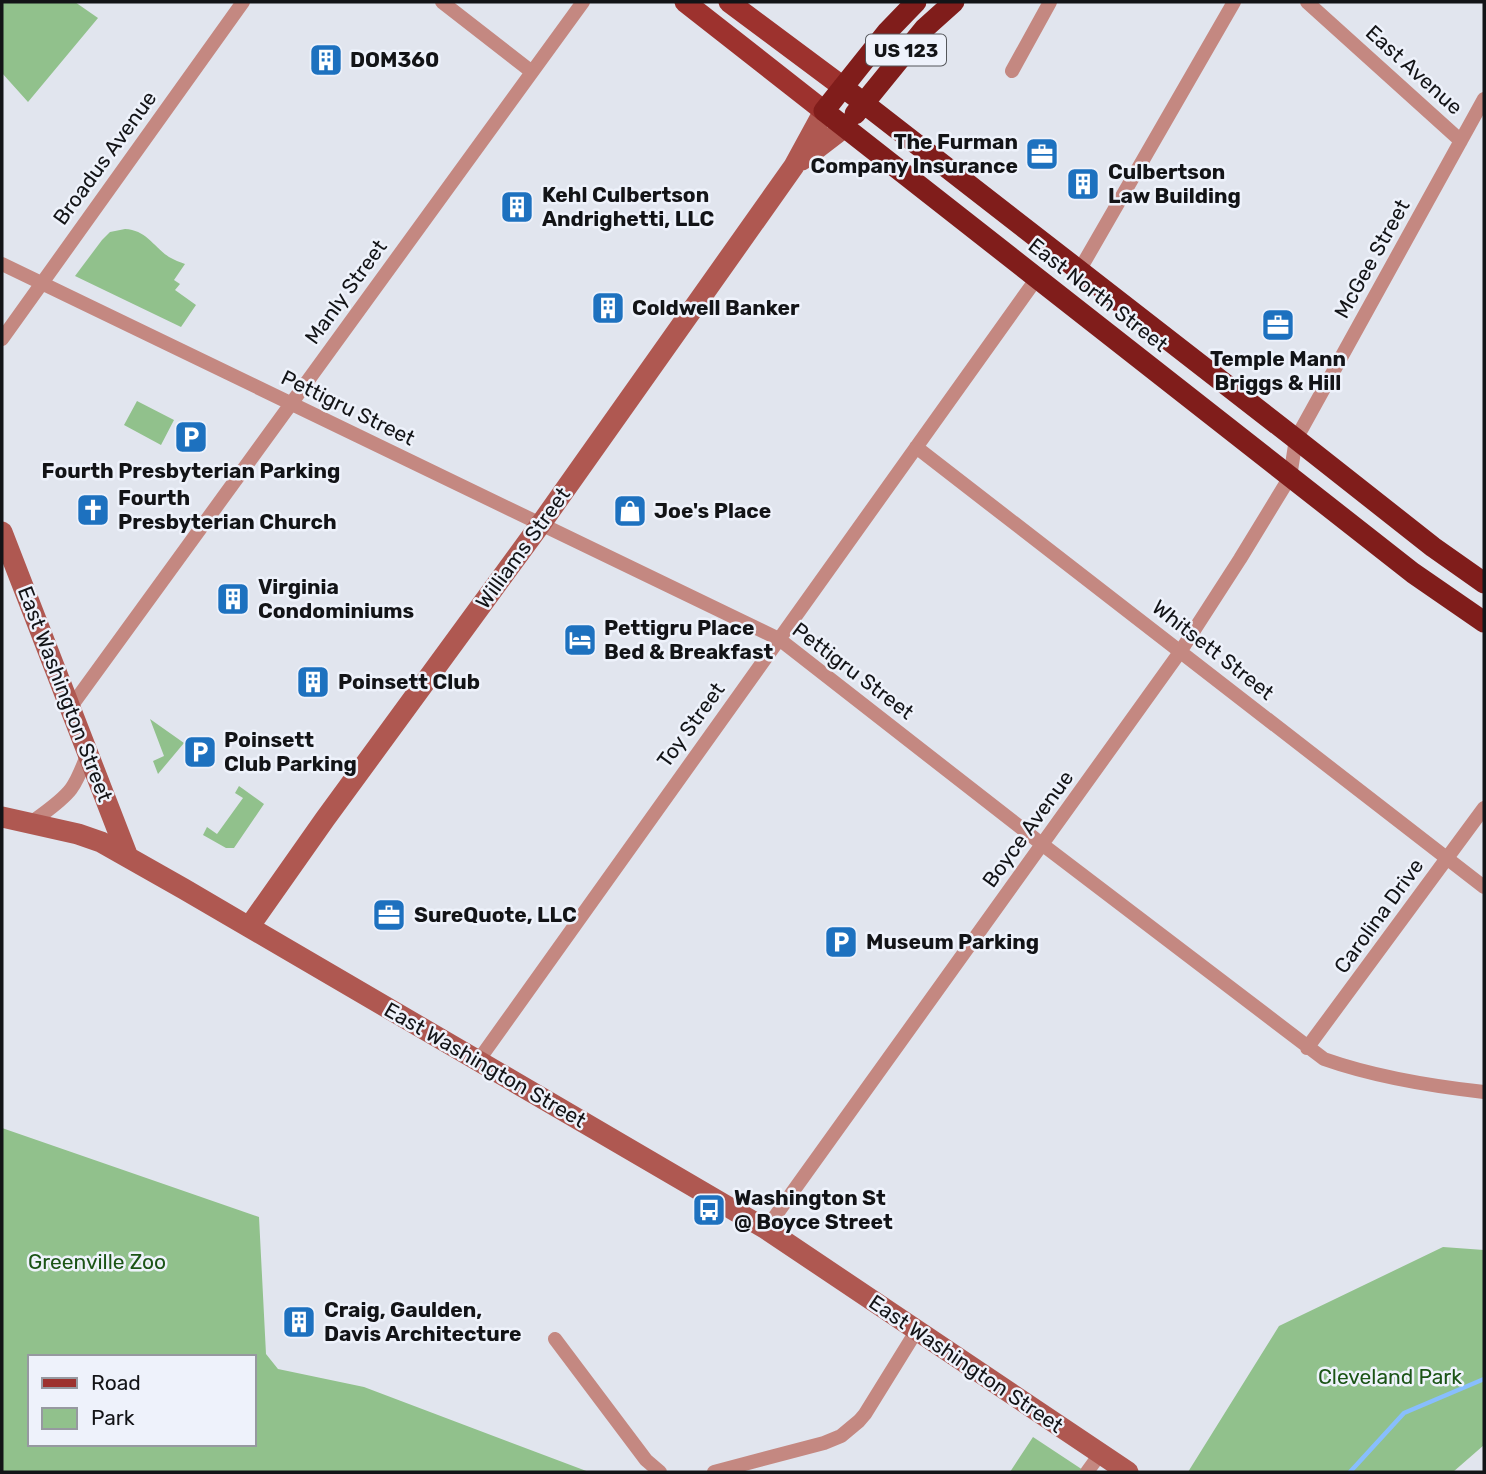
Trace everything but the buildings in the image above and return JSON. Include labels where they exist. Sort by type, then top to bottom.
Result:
[{"type":"highway","name":"US 123","points":[[824,111],[887,32],[916,2]]},
{"type":"highway","name":"US 123","points":[[845,127],[925,28],[954,2]]},
{"type":"highway","name":"East North Street","points":[[843,87],[1433,547],[1484,583]]},
{"type":"highway","name":"East North Street","points":[[824,111],[1413,573],[1484,622]]},
{"type":"main road","name":"East North Street","points":[[685,2],[824,111]]},
{"type":"main road","points":[[729,2],[843,87]]},
{"type":"street","name":"Broadus Avenue","points":[[2,340],[243,2]]},
{"type":"street","points":[[442,2],[532,72]]},
{"type":"street","name":"Manly Street","points":[[70,708],[583,2]]},
{"type":"street","points":[[1036,2],[1042,16]]},
{"type":"street","points":[[1012,71],[1050,2]]},
{"type":"street","points":[[1079,271],[1234,2]]},
{"type":"street","name":"East Avenue","points":[[1307,2],[1461,141]]},
{"type":"street","name":"McGee Street","points":[[1296,439],[1484,99]]},
{"type":"street","name":"Williams Street","points":[[249,927],[540,525],[794,166],[824,111]]},
{"type":"street","name":"Williams Street","points":[[794,166],[845,127]]},
{"type":"street","name":"Pettigru Street","points":[[2,264],[779,639],[1324,1059],[1349,1068],[1405,1080],[1484,1091]]},
{"type":"street","name":"Toy Street","points":[[478,1061],[1037,278]]},
{"type":"street","name":"Boyce Avenue","points":[[766,1229],[1181,652],[1290,477],[1296,439]]},
{"type":"street","name":"Whitsett Street","points":[[916,447],[1484,887]]},
{"type":"street","name":"East Washington Street","points":[[2,532],[128,856],[766,1229],[1128,1472]]},
{"type":"street","points":[[32,822],[72,788],[88,753]]},
{"type":"street","name":"Carolina Drive","points":[[1307,1048],[1484,808]]},
{"type":"street","points":[[2,817],[32,822],[89,838],[128,856]]},
{"type":"street","points":[[714,1472],[824,1443],[850,1430],[865,1413],[916,1330]]},
{"type":"street","points":[[555,1339],[646,1460],[660,1472]]},
{"type":"street","points":[[1087,1472],[1100,1454]]},
{"type":"green space","points":[[2,2],[75,2],[98,18],[28,102],[2,73]]},
{"type":"green space","points":[[125,229],[144,235],[169,257],[185,264],[174,280],[180,284],[175,290],[196,305],[181,327],[75,276],[110,232]]},
{"type":"green space","points":[[137,401],[174,420],[161,445],[124,425]]},
{"type":"green space","points":[[150,719],[184,743],[158,774],[153,761],[164,756]]},
{"type":"green space","points":[[239,786],[264,804],[234,848],[226,848],[203,835],[207,827],[217,834],[243,798],[235,793]]},
{"type":"green space","name":"Greenville Zoo","points":[[2,1128],[259,1217],[266,1354],[278,1369],[364,1387],[589,1472],[2,1472]]},
{"type":"green space","name":"Cleveland Park","points":[[1443,1247],[1484,1250],[1484,1445],[1453,1472],[1188,1472],[1279,1326]]},
{"type":"green space","points":[[1033,1437],[1086,1472],[1010,1472]]},
{"type":"waterway","points":[[1350,1472],[1404,1413],[1484,1379]]},
{"type":"place","name":"DOM360","points":[[326,60]]},
{"type":"place","name":"The Furman Company Insurance","points":[[1042,154]]},
{"type":"place","name":"Culbertson Law Building","points":[[1083,184]]},
{"type":"place","name":"Kehl Culbertson Andrighetti, LLC","points":[[517,207]]},
{"type":"place","name":"Coldwell Banker","points":[[608,308]]},
{"type":"place","name":"Temple Mann Briggs & Hill","points":[[1278,325]]},
{"type":"place","name":"Fourth Presbyterian Parking","points":[[191,437]]},
{"type":"place","name":"Fourth Presbyterian Church","points":[[93,510]]},
{"type":"place","name":"Joe's Place","points":[[630,511]]},
{"type":"place","name":"Virginia Condominiums","points":[[233,599]]},
{"type":"place","name":"Pettigru Place Bed & Breakfast","points":[[580,640]]},
{"type":"place","name":"Poinsett Club","points":[[313,682]]},
{"type":"place","name":"Poinsett Club Parking","points":[[200,752]]},
{"type":"place","name":"SureQuote, LLC","points":[[389,915]]},
{"type":"place","name":"Museum Parking","points":[[841,942]]},
{"type":"place","name":"Washington St @ Boyce Street","points":[[709,1210]]},
{"type":"place","name":"Craig, Gaulden, Davis Architecture","points":[[299,1322]]}]
